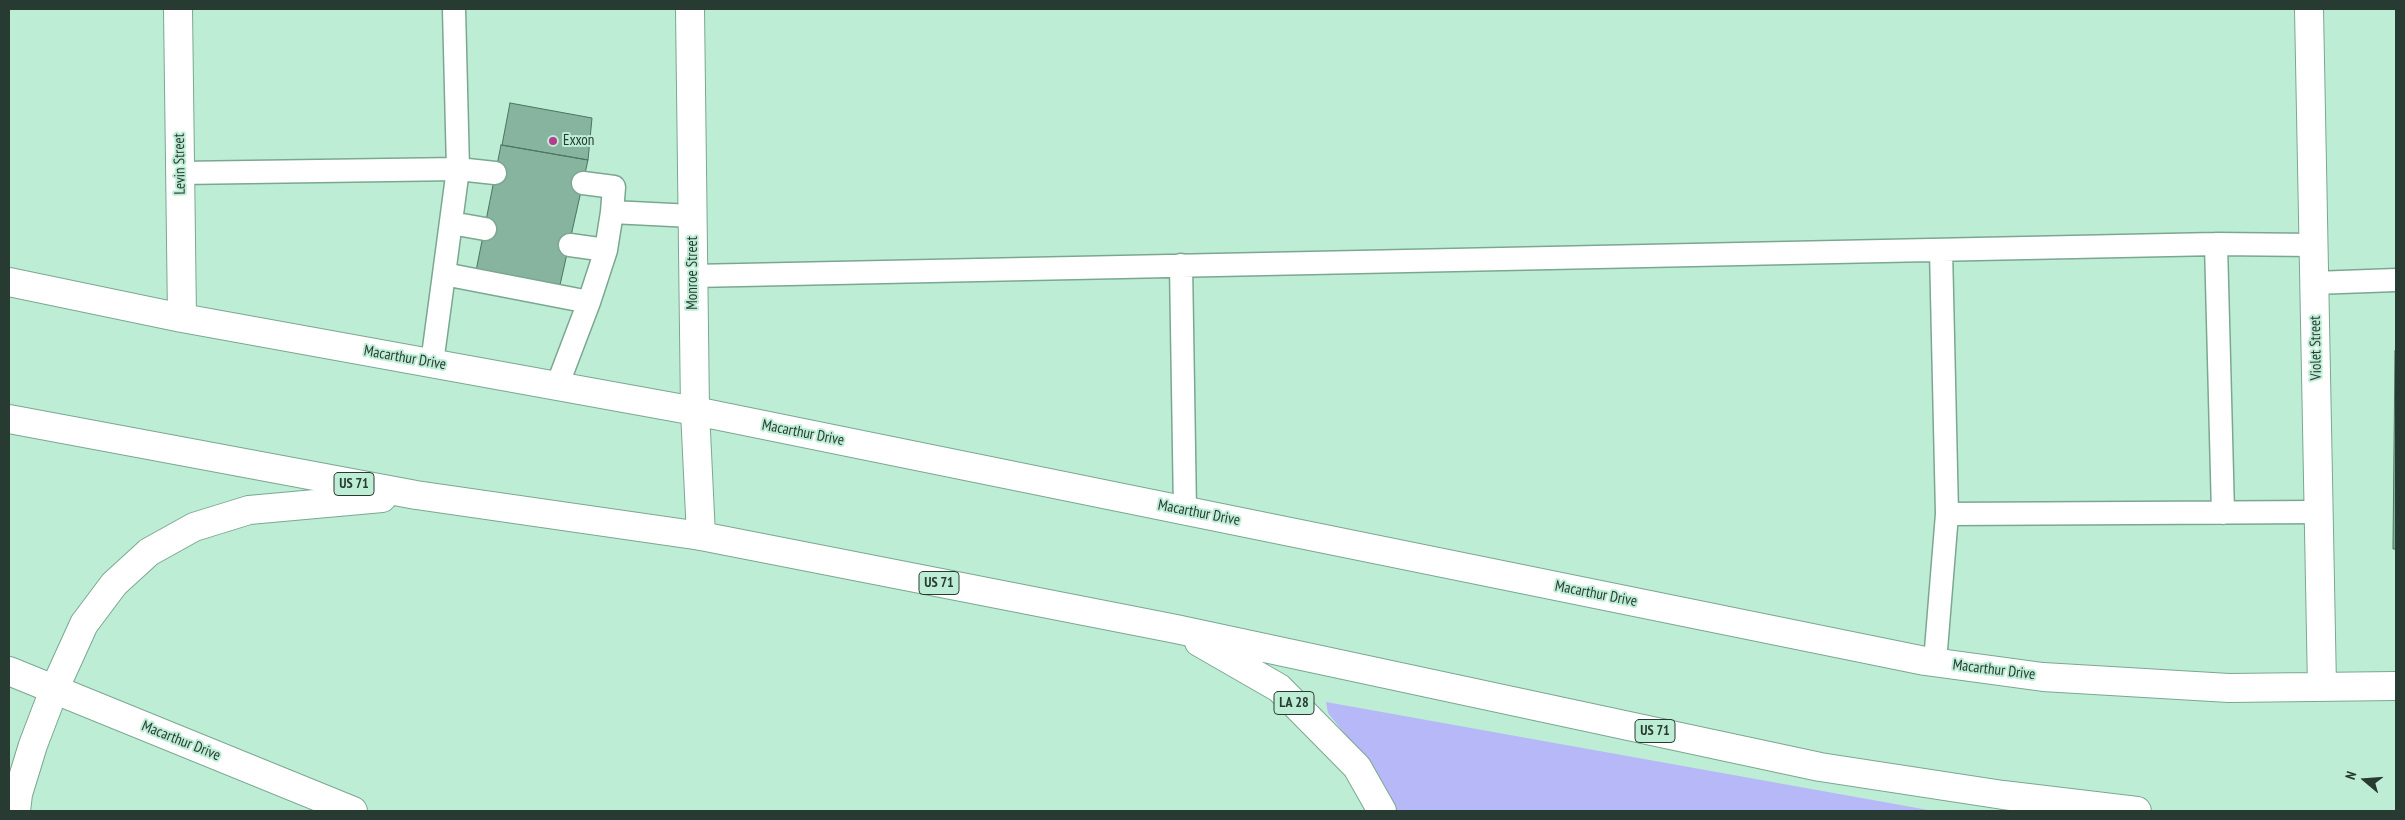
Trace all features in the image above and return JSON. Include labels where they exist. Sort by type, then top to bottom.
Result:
[{"type":"main road","name":"Levin Street","points":[[178,9],[182,318]]},
{"type":"main road","name":"Monroe Street","points":[[690,9],[694,411],[701,536]]},
{"type":"main road","name":"Violet Street","points":[[2309,9],[2322,687]]},
{"type":"main road","name":"Macarthur Drive","points":[[9,282],[182,318],[694,411],[1935,662],[2043,676],[2228,688],[2396,686]]},
{"type":"main road","name":"US 71","points":[[9,419],[416,495],[701,536],[1176,629],[1820,767],[2003,795],[2137,811]]},
{"type":"main road","points":[[16,811],[18,794],[33,745],[54,690],[84,624],[114,584],[149,552],[194,527],[249,510],[416,495]]},
{"type":"main road","name":"LA 28","points":[[1176,629],[1279,688],[1357,767],[1382,811]]},
{"type":"main road","name":"Macarthur Drive","points":[[9,671],[353,811]]},
{"type":"lane","points":[[432,363],[458,169],[454,9]]},
{"type":"lane","points":[[180,173],[458,169],[495,173]]},
{"type":"lane","points":[[557,386],[589,302],[606,250],[612,212],[614,187],[583,183]]},
{"type":"lane","points":[[612,212],[692,216]]},
{"type":"lane","points":[[451,223],[485,229]]},
{"type":"lane","points":[[570,244],[606,250]]},
{"type":"lane","points":[[2216,244],[2223,513]]},
{"type":"lane","points":[[692,276],[2216,244],[2314,245]]},
{"type":"lane","points":[[1935,662],[1947,514],[1942,250]]},
{"type":"lane","points":[[1181,265],[1186,510]]},
{"type":"lane","points":[[444,274],[589,302]]},
{"type":"lane","points":[[2314,283],[2396,280]]},
{"type":"lane","points":[[1947,514],[2319,512]]},
{"type":"shaded area","points":[[1326,702],[1934,811],[1396,811],[1369,764],[1328,713]]},
{"type":"building","points":[[510,103],[592,118],[588,160],[502,145]]},
{"type":"building","points":[[501,145],[588,160],[560,285],[476,271]]},
{"type":"building","points":[[2395,351],[2396,549],[2393,549]]},
{"type":"place","name":"Exxon","points":[[553,141]]}]
